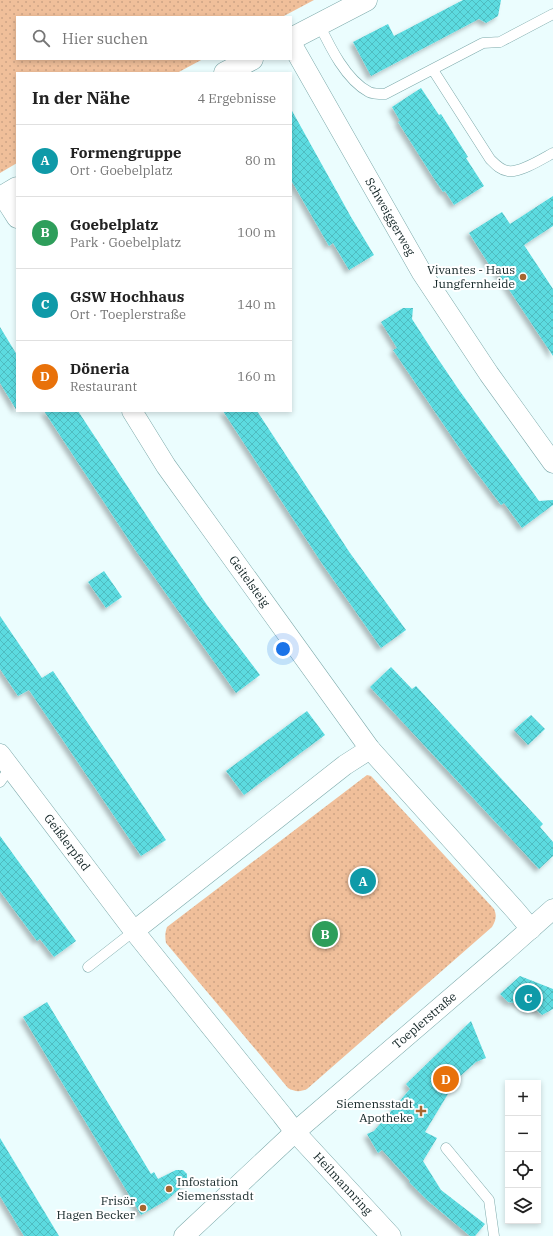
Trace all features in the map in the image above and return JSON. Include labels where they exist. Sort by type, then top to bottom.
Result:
[{"type":"street","points":[[292,38],[366,0]]},
{"type":"street","name":"Schweiggerweg","points":[[292,45],[422,273],[489,374],[553,463]]},
{"type":"street","points":[[226,72],[250,60]]},
{"type":"street","points":[[7,194],[16,216]]},
{"type":"street","name":"Geitelsteig","points":[[133,412],[166,466],[370,749],[531,929]]},
{"type":"street","points":[[134,931],[345,765],[370,749]]},
{"type":"street","name":"Geißlerpfad","points":[[2,769],[295,1132]]},
{"type":"street","name":"Toeplerstraße","points":[[184,1236],[295,1132],[553,909]]},
{"type":"street","name":"Heilmannring","points":[[295,1132],[391,1236]]},
{"type":"lane","points":[[319,24],[334,53],[354,80],[370,93],[385,94],[484,43],[500,42],[553,14]]},
{"type":"lane","points":[[433,70],[490,159],[500,168],[509,172],[520,170],[553,153]]},
{"type":"lane","points":[[88,967],[134,931]]},
{"type":"lane","points":[[446,1148],[489,1200],[494,1236]]},
{"type":"shaded area","points":[[0,0],[314,0],[284,16],[16,16],[16,60],[201,60],[179,72],[16,72],[16,164],[0,173]]},
{"type":"shaded area","points":[[367,775],[371,776],[494,909],[496,916],[492,927],[307,1089],[295,1091],[288,1088],[166,943],[166,931],[167,927]]},
{"type":"building","points":[[463,0],[501,0],[498,16],[486,23],[479,19],[371,76],[353,42],[388,24],[394,36]]},
{"type":"building","points":[[421,88],[439,115],[441,114],[484,186],[454,205],[445,191],[443,192],[398,122],[400,121],[392,107]]},
{"type":"building","points":[[292,111],[351,217],[374,255],[349,270],[333,243],[329,246],[292,182]]},
{"type":"building","name":"Vivantes - Haus Jungfernheide","points":[[553,196],[553,226],[524,245],[553,289],[553,356],[492,264],[490,266],[469,233],[502,212],[510,224]]},
{"type":"building","points":[[403,308],[413,308],[412,319],[432,350],[539,501],[553,500],[553,505],[522,528],[504,503],[501,505],[471,465],[393,350],[397,348],[381,322]]},
{"type":"building","points":[[0,327],[16,353],[16,409],[0,383]]},
{"type":"building","points":[[45,412],[79,412],[207,605],[260,675],[236,693],[136,551]]},
{"type":"building","points":[[224,412],[258,412],[350,553],[406,630],[381,648],[321,562]]},
{"type":"building","points":[[104,571],[122,597],[106,608],[88,582]]},
{"type":"building","points":[[0,616],[42,678],[53,671],[166,840],[141,856],[29,690],[18,696],[0,669]]},
{"type":"building","points":[[391,667],[412,689],[416,686],[543,824],[540,827],[553,842],[553,856],[539,869],[370,687]]},
{"type":"building","points":[[307,711],[325,735],[244,795],[226,771]]},
{"type":"building","points":[[531,715],[545,729],[528,745],[514,730]]},
{"type":"building","points":[[0,836],[76,941],[54,957],[40,939],[37,941],[0,891]]},
{"type":"building","points":[[520,976],[553,989],[553,1009],[542,1015],[533,1007],[529,1010],[522,1004],[508,1002],[500,994]]},
{"type":"building","points":[[47,1002],[151,1174],[154,1172],[158,1179],[176,1170],[183,1170],[187,1174],[187,1182],[167,1200],[141,1215],[23,1017]]},
{"type":"building","points":[[471,1021],[486,1058],[476,1062],[457,1079],[425,1132],[437,1138],[423,1161],[441,1190],[485,1224],[475,1236],[470,1236],[427,1200],[409,1182],[410,1181],[382,1150],[378,1153],[367,1134],[374,1131],[410,1089],[406,1084]]},
{"type":"building","points":[[0,1138],[59,1236],[24,1236],[0,1196]]},
{"type":"place","name":"Vivantes - Haus Jungfernheide","points":[[523,277]]},
{"type":"place","name":"Formengruppe","points":[[363,881]]},
{"type":"place","name":"Goebelplatz","points":[[325,934]]},
{"type":"place","name":"GSW Hochhaus","points":[[528,998]]},
{"type":"place","name":"Döneria","points":[[446,1079]]},
{"type":"place","name":"Siemensstadt Apotheke","points":[[421,1111]]},
{"type":"place","name":"Infostation Siemensstadt","points":[[169,1189]]},
{"type":"place","name":"Frisör Hagen Becker","points":[[143,1208]]}]
